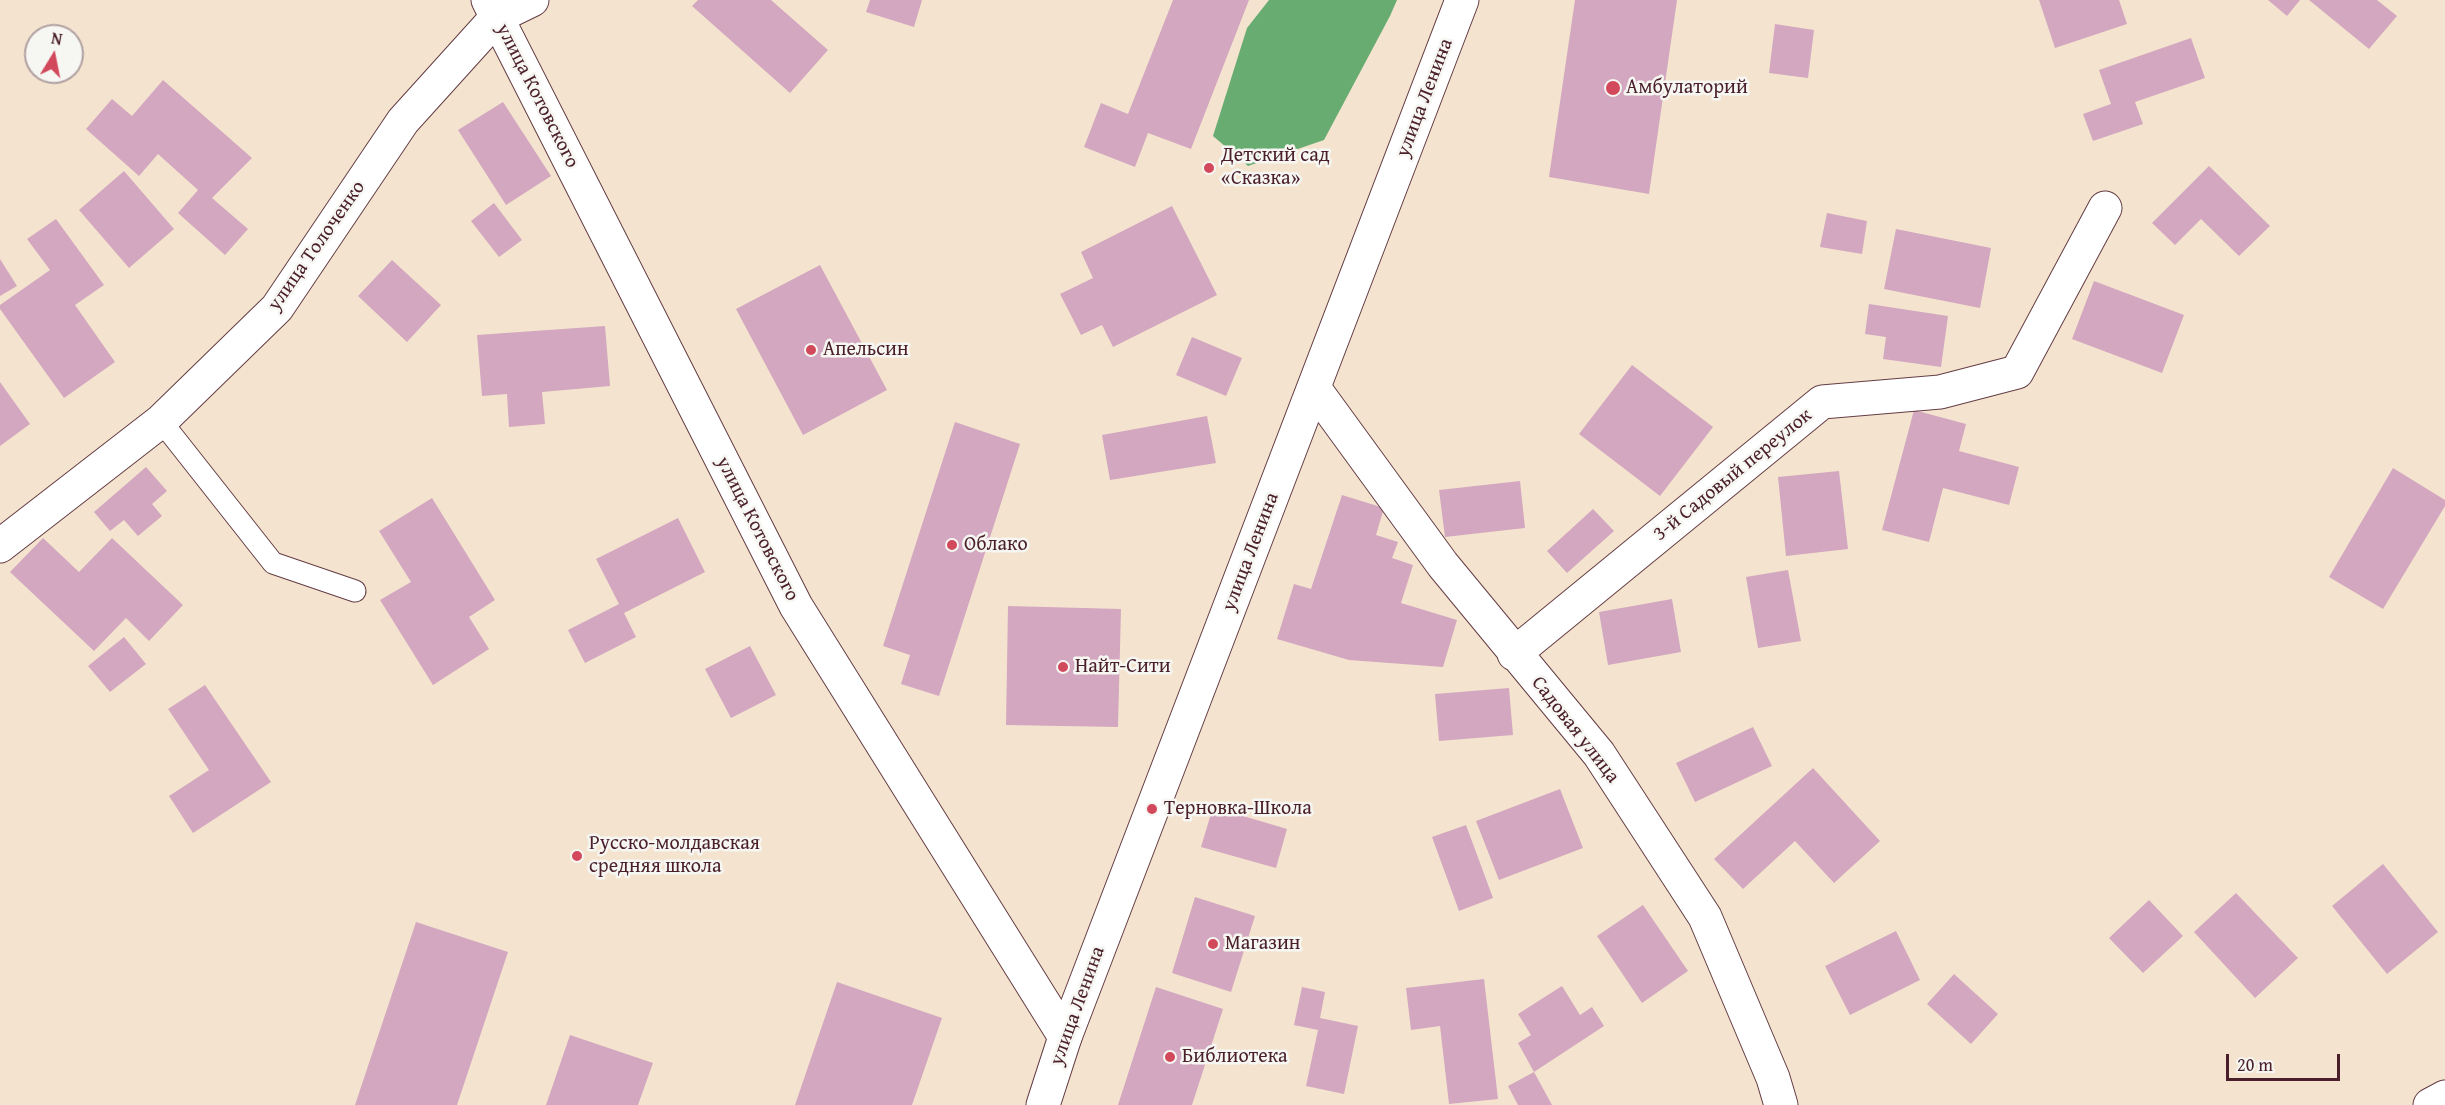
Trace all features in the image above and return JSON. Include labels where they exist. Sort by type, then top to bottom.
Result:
[{"type":"street","name":"улица Толоченко","points":[[0,546],[161,421],[277,308],[403,121],[493,8],[532,0]]},
{"type":"street","name":"улица Ленина","points":[[1042,1105],[1065,1037],[1462,0]]},
{"type":"street","name":"улица Котовского","points":[[493,8],[796,606],[1065,1037]]},
{"type":"street","name":"3-й Садовый переулок","points":[[1514,654],[1822,402],[1940,392],[2017,372],[2104,208]]},
{"type":"street","name":"Садовая улица","points":[[1314,388],[1443,565],[1514,654],[1599,754],[1705,917],[1773,1078],[1780,1105]]},
{"type":"street","points":[[2430,1105],[2445,1097]]},
{"type":"lane","points":[[161,421],[273,563],[355,591]]},
{"type":"green space","points":[[1269,0],[1397,0],[1324,140],[1248,166],[1213,136],[1247,28]]},
{"type":"building","points":[[698,0],[771,0],[828,50],[790,93],[692,6]]},
{"type":"building","points":[[870,0],[922,0],[914,27],[866,12]]},
{"type":"building","points":[[1173,0],[1249,0],[1191,149],[1148,133],[1135,167],[1084,147],[1101,103],[1128,114]]},
{"type":"building","name":"Амбулаторий","points":[[1575,0],[1677,0],[1649,194],[1549,177]]},
{"type":"building","points":[[2039,0],[2119,0],[2127,24],[2055,48]]},
{"type":"building","points":[[2268,0],[2300,0],[2287,16]]},
{"type":"building","points":[[2309,0],[2377,0],[2397,16],[2369,49]]},
{"type":"building","points":[[1775,24],[1814,30],[1808,78],[1769,73]]},
{"type":"building","points":[[2191,38],[2205,78],[2135,102],[2143,124],[2093,141],[2083,114],[2111,104],[2099,70]]},
{"type":"building","points":[[163,80],[252,158],[212,198],[248,229],[225,255],[178,213],[198,190],[158,154],[139,176],[86,129],[112,99],[132,116]]},
{"type":"building","points":[[503,102],[551,176],[506,205],[458,130]]},
{"type":"building","points":[[2209,166],[2270,226],[2239,256],[2201,219],[2175,245],[2152,223]]},
{"type":"building","points":[[124,171],[174,229],[129,268],[79,210]]},
{"type":"building","points":[[494,203],[522,240],[499,257],[471,221]]},
{"type":"building","points":[[1172,206],[1217,295],[1113,347],[1102,325],[1081,335],[1060,294],[1093,278],[1081,252]]},
{"type":"building","points":[[1827,213],[1867,221],[1862,254],[1820,247]]},
{"type":"building","points":[[56,219],[104,285],[75,305],[115,362],[64,398],[0,309],[0,305],[50,270],[27,239]]},
{"type":"building","points":[[1896,229],[1991,248],[1980,308],[1884,289]]},
{"type":"building","points":[[0,259],[17,286],[0,296]]},
{"type":"building","points":[[392,260],[441,305],[407,342],[358,296]]},
{"type":"building","name":"Апельсин","points":[[820,265],[887,390],[803,435],[736,309]]},
{"type":"building","points":[[2094,281],[2184,315],[2162,373],[2072,339]]},
{"type":"building","points":[[1869,304],[1948,316],[1941,367],[1883,359],[1886,337],[1865,334]]},
{"type":"building","points":[[605,326],[610,386],[542,392],[545,424],[509,427],[507,394],[482,396],[477,335]]},
{"type":"building","points":[[1192,337],[1242,358],[1226,396],[1176,375]]},
{"type":"building","points":[[1632,365],[1713,427],[1660,496],[1579,434]]},
{"type":"building","points":[[0,382],[30,424],[0,446]]},
{"type":"building","points":[[1914,410],[1966,424],[1959,451],[2019,467],[2009,505],[1943,488],[1929,542],[1882,530]]},
{"type":"building","points":[[1207,416],[1216,463],[1110,480],[1102,435]]},
{"type":"building","name":"Облако","points":[[955,422],[1020,444],[939,696],[901,684],[910,655],[883,646]]},
{"type":"building","points":[[146,467],[167,491],[152,504],[162,516],[138,536],[124,520],[110,531],[94,512]]},
{"type":"building","points":[[2393,468],[2445,500],[2445,506],[2383,609],[2329,577]]},
{"type":"building","points":[[1839,471],[1848,549],[1786,556],[1778,477]]},
{"type":"building","points":[[1520,481],[1525,528],[1445,537],[1439,490]]},
{"type":"building","points":[[1342,495],[1384,508],[1376,535],[1398,542],[1392,558],[1413,565],[1401,603],[1457,620],[1443,667],[1349,660],[1277,639],[1294,584],[1311,589]]},
{"type":"building","points":[[432,498],[495,600],[469,617],[489,649],[433,685],[380,600],[411,582],[379,531]]},
{"type":"building","points":[[1593,509],[1614,531],[1567,573],[1547,551]]},
{"type":"building","points":[[678,518],[705,572],[624,613],[636,637],[585,663],[568,630],[619,604],[596,559]]},
{"type":"building","points":[[43,538],[79,572],[112,538],[183,605],[149,641],[126,618],[94,651],[10,572]]},
{"type":"building","points":[[1788,570],[1801,641],[1758,648],[1746,577]]},
{"type":"building","points":[[1672,599],[1681,652],[1608,665],[1599,612]]},
{"type":"building","name":"Найт-Сити","points":[[1008,606],[1121,609],[1118,727],[1006,725]]},
{"type":"building","points":[[124,637],[146,664],[110,692],[88,666]]},
{"type":"building","points":[[750,646],[776,695],[731,718],[705,669]]},
{"type":"building","points":[[205,685],[271,782],[193,833],[169,796],[209,770],[168,709]]},
{"type":"building","points":[[1509,688],[1513,735],[1439,741],[1435,694]]},
{"type":"building","points":[[1753,727],[1772,766],[1695,802],[1676,763]]},
{"type":"building","points":[[1813,768],[1880,841],[1834,883],[1795,841],[1743,889],[1714,859]]},
{"type":"building","points":[[1560,789],[1583,848],[1499,880],[1476,821]]},
{"type":"building","points":[[1213,807],[1287,829],[1276,868],[1201,847]]},
{"type":"building","points":[[1466,825],[1493,898],[1459,911],[1432,837]]},
{"type":"building","points":[[2383,864],[2438,932],[2387,974],[2332,906]]},
{"type":"building","points":[[2236,893],[2298,958],[2255,998],[2194,932]]},
{"type":"building","name":"Магазин","points":[[1195,897],[1255,916],[1231,992],[1172,973]]},
{"type":"building","points":[[2149,900],[2183,936],[2143,973],[2109,938]]},
{"type":"building","points":[[1643,905],[1688,971],[1642,1003],[1597,936]]},
{"type":"building","points":[[416,922],[508,952],[457,1105],[355,1105]]},
{"type":"building","points":[[1896,931],[1920,980],[1850,1015],[1825,966]]},
{"type":"building","points":[[1954,974],[1998,1014],[1971,1044],[1927,1004]]},
{"type":"building","points":[[1484,979],[1498,1099],[1449,1104],[1440,1026],[1411,1030],[1406,988]]},
{"type":"building","points":[[837,982],[942,1018],[912,1105],[795,1105]]},
{"type":"building","points":[[1562,986],[1580,1015],[1592,1007],[1604,1026],[1534,1072],[1518,1043],[1531,1035],[1518,1014]]},
{"type":"building","name":"Библиотека","points":[[1156,987],[1223,1009],[1192,1105],[1118,1105]]},
{"type":"building","points":[[1302,987],[1325,992],[1320,1018],[1358,1026],[1344,1094],[1306,1086],[1318,1030],[1294,1025]]},
{"type":"building","points":[[570,1035],[653,1063],[638,1105],[546,1105]]},
{"type":"building","points":[[1534,1072],[1552,1105],[1518,1105],[1508,1086]]},
{"type":"place","name":"Амбулаторий","points":[[1613,88]]},
{"type":"place","name":"Детский сад «Сказка»","points":[[1209,168]]},
{"type":"place","name":"Апельсин","points":[[811,350]]},
{"type":"place","name":"Облако","points":[[952,545]]},
{"type":"place","name":"Найт-Сити","points":[[1063,667]]},
{"type":"place","name":"Терновка-Школа","points":[[1152,809]]},
{"type":"place","name":"Русско-молдавская средняя школа","points":[[577,856]]},
{"type":"place","name":"Магазин","points":[[1213,944]]},
{"type":"place","name":"Библиотека","points":[[1170,1057]]}]
